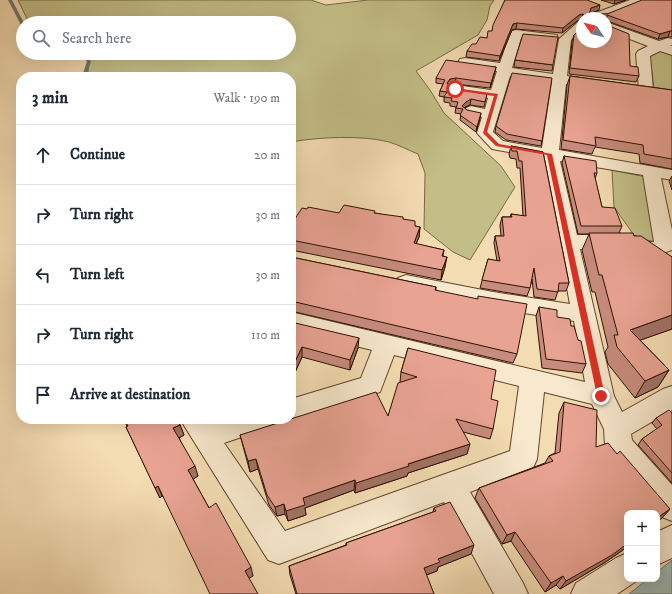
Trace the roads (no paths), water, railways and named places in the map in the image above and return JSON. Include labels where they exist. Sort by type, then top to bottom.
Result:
[{"type":"street","points":[[609,12],[640,0]]},
{"type":"street","points":[[599,5],[614,10]]},
{"type":"street","points":[[565,39],[519,28],[485,133],[498,145],[672,175]]},
{"type":"street","points":[[612,28],[666,49]]},
{"type":"street","points":[[576,30],[565,39],[550,154],[584,314],[588,341],[601,396],[617,429],[619,445],[672,507]]},
{"type":"street","points":[[630,88],[653,90],[643,54],[666,49],[672,39]]},
{"type":"street","points":[[465,62],[591,83]]},
{"type":"street","points":[[455,89],[497,95]]},
{"type":"street","points":[[471,111],[490,114]]},
{"type":"street","points":[[568,242],[632,242],[644,249],[655,249],[665,245],[651,172]]},
{"type":"street","points":[[384,278],[493,300],[584,314]]},
{"type":"street","points":[[296,321],[601,396]]},
{"type":"street","points":[[296,408],[371,385],[386,344]]},
{"type":"street","points":[[227,424],[199,428],[279,549],[523,459],[533,379]]},
{"type":"street","points":[[617,429],[672,397]]},
{"type":"street","points":[[451,486],[512,594]]},
{"type":"street","points":[[660,548],[672,540]]},
{"type":"street","points":[[587,594],[624,571]]},
{"type":"water","points":[[672,560],[672,594],[629,594],[644,582],[660,582],[660,570]]},
{"type":"waterway","points":[[10,0],[18,16]]},
{"type":"waterway","points":[[86,72],[89,61],[87,60]]}]
